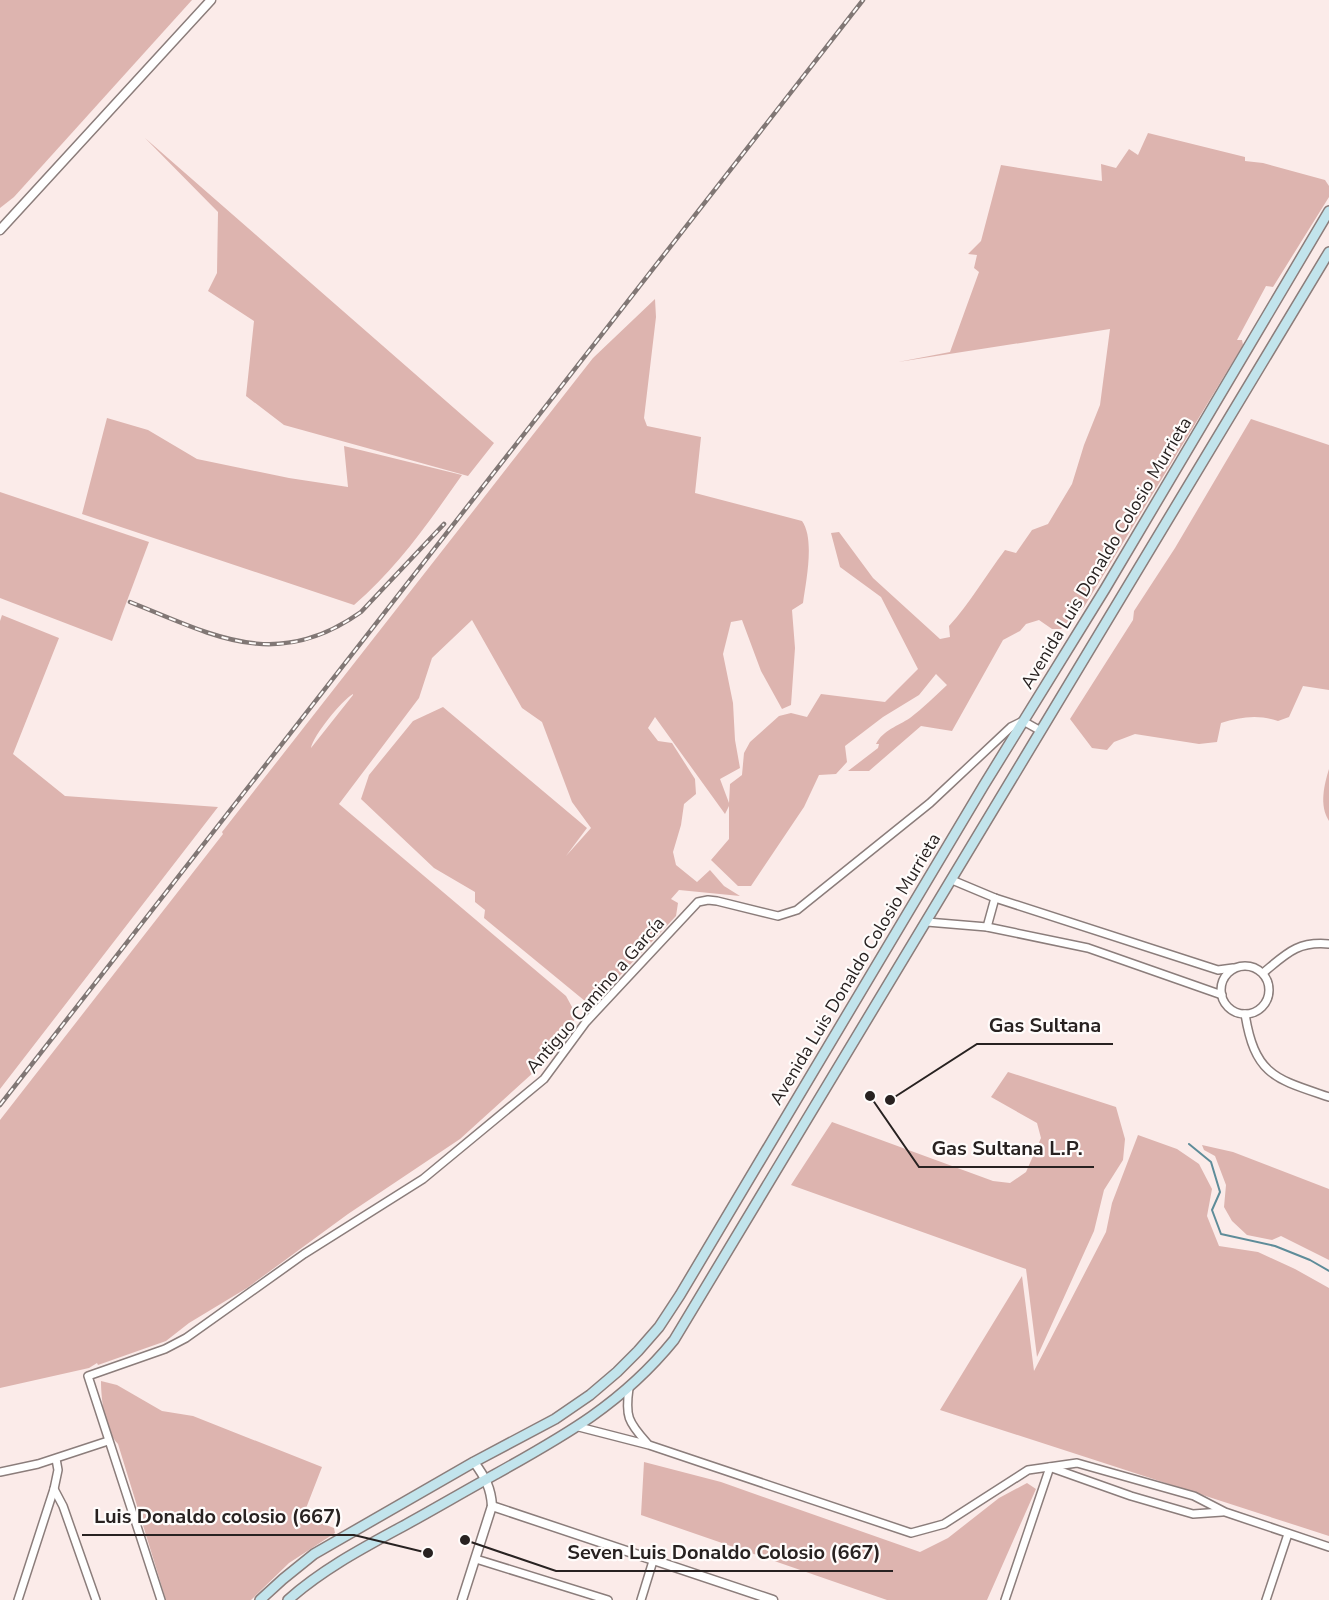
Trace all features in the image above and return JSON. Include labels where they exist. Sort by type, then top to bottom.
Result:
[{"type":"main road","name":"Avenida Luis Donaldo Colosio Murrieta","points":[[260,1600],[314,1554],[474,1462],[555,1419],[590,1395],[617,1372],[659,1327],[1023,721],[1105,589],[1329,211]]},
{"type":"main road","name":"Avenida Luis Donaldo Colosio Murrieta","points":[[288,1600],[351,1554],[579,1427],[629,1388],[656,1362],[674,1340],[1329,252]]},
{"type":"main road","points":[[707,1249],[724,1260]]},
{"type":"street","points":[[0,230],[211,0]]},
{"type":"street","points":[[1023,721],[1041,731]]},
{"type":"street","name":"Antiguo Camino a García","points":[[108,1442],[87,1376],[165,1349],[186,1338],[304,1254],[423,1179],[544,1079],[586,1022],[698,902],[717,901],[778,916],[797,910],[930,803],[1011,728],[1023,721]]},
{"type":"street","points":[[952,880],[995,898],[1218,970],[1249,965],[1263,973],[1270,987],[1269,995],[1261,1009],[1254,1013],[1245,1014],[1230,1009],[1222,995],[1223,980],[1233,968]]},
{"type":"street","points":[[987,927],[995,898]]},
{"type":"street","points":[[927,922],[987,927],[1088,948],[1222,995]]},
{"type":"street","points":[[1263,973],[1294,948],[1307,945],[1329,945]]},
{"type":"street","points":[[1245,1014],[1248,1033],[1254,1048],[1270,1072],[1282,1081],[1329,1097]]},
{"type":"street","points":[[629,1388],[627,1415],[633,1427],[649,1445]]},
{"type":"street","points":[[579,1427],[649,1445],[911,1533],[944,1524],[1028,1470],[1077,1463],[1194,1496],[1225,1512],[1329,1547]]},
{"type":"street","points":[[0,1472],[56,1459],[108,1442],[160,1600]]},
{"type":"street","points":[[18,1600],[54,1489],[58,1470],[56,1459]]},
{"type":"street","points":[[462,1600],[492,1506],[487,1479],[474,1462]]},
{"type":"street","points":[[1050,1467],[1131,1496],[1193,1514],[1225,1512]]},
{"type":"street","points":[[1005,1600],[1050,1467]]},
{"type":"street","points":[[54,1489],[63,1506],[96,1600]]},
{"type":"street","points":[[492,1506],[773,1600]]},
{"type":"street","points":[[1266,1600],[1288,1534]]},
{"type":"street","points":[[476,1558],[608,1600]]},
{"type":"street","points":[[641,1600],[653,1561]]},
{"type":"shaded area","points":[[0,0],[192,0],[14,197],[0,208]]},
{"type":"shaded area","points":[[1148,133],[1245,157],[1245,161],[1263,163],[1325,180],[1329,186],[1329,197],[1273,287],[1266,286],[1237,340],[1242,340],[1243,345],[1084,607],[1061,629],[1052,629],[1039,620],[1026,624],[1020,631],[1003,640],[952,731],[921,726],[869,771],[848,771],[878,748],[879,744],[876,744],[883,735],[910,718],[947,685],[936,674],[919,695],[883,717],[845,746],[847,762],[836,774],[819,775],[804,807],[751,886],[738,886],[711,860],[729,839],[729,806],[725,814],[655,717],[648,728],[658,741],[672,743],[695,779],[696,794],[684,804],[673,852],[676,865],[697,882],[710,870],[724,886],[740,896],[679,890],[671,899],[678,903],[676,916],[591,1006],[484,918],[485,910],[475,902],[475,892],[434,868],[361,799],[369,775],[413,721],[443,707],[587,828],[566,856],[591,828],[572,802],[542,722],[522,708],[472,620],[432,658],[419,698],[339,804],[566,996],[577,1016],[545,1062],[460,1139],[348,1214],[247,1288],[189,1323],[166,1341],[98,1365],[97,1363],[89,1368],[0,1388],[0,1120],[593,358],[655,299],[656,317],[644,418],[647,426],[701,437],[695,493],[802,521],[806,529],[809,549],[803,603],[792,610],[795,648],[791,705],[782,709],[761,671],[742,620],[731,622],[723,654],[733,703],[735,740],[740,768],[720,779],[729,803],[730,784],[742,775],[744,753],[750,742],[779,716],[791,713],[807,717],[821,694],[885,702],[918,669],[881,597],[840,567],[831,533],[839,532],[873,578],[940,639],[950,637],[949,626],[1005,550],[1016,553],[1032,530],[1048,524],[1072,484],[1100,405],[1110,329],[898,362],[950,352],[979,272],[974,268],[977,255],[968,254],[981,241],[1001,165],[1102,181],[1101,164],[1116,168],[1129,149],[1138,155]],"holes":[[[353,695],[311,748],[329,719],[342,703]]]},
{"type":"shaded area","points":[[145,138],[494,443],[468,476],[284,425],[246,396],[254,321],[208,291],[217,273],[218,212]]},
{"type":"shaded area","points":[[107,418],[148,430],[197,459],[289,478],[348,487],[344,446],[462,475],[399,560],[354,605],[82,514]]},
{"type":"shaded area","points":[[1251,419],[1329,445],[1329,690],[1303,686],[1289,717],[1278,721],[1249,717],[1221,723],[1217,742],[1199,744],[1135,734],[1114,742],[1107,750],[1092,748],[1070,719],[1133,620],[1134,611],[1175,548]]},
{"type":"shaded area","points":[[0,492],[149,542],[112,641],[0,598]]},
{"type":"shaded area","points":[[2,615],[59,638],[13,754],[65,796],[218,807],[0,1089],[0,621]]},
{"type":"shaded area","points":[[1329,769],[1329,821],[1323,802]]},
{"type":"shaded area","points":[[1008,1072],[1116,1107],[1125,1139],[1123,1160],[1104,1190],[1094,1231],[1037,1357],[1026,1269],[791,1185],[832,1122],[993,1181],[1010,1183],[1026,1172],[1041,1138],[1037,1123],[991,1097]]},
{"type":"shaded area","points":[[1138,1135],[1177,1149],[1199,1164],[1212,1189],[1207,1216],[1219,1246],[1258,1252],[1329,1288],[1329,1536],[940,1410],[1022,1276],[1034,1371],[1106,1232],[1112,1203]]},
{"type":"shaded area","points":[[1202,1145],[1233,1152],[1329,1189],[1329,1260],[1281,1236],[1272,1240],[1247,1235],[1232,1221],[1224,1207],[1226,1185],[1215,1156],[1204,1150]]},
{"type":"shaded area","points":[[101,1381],[117,1385],[162,1411],[193,1416],[322,1467],[303,1516],[334,1528],[335,1533],[289,1563],[251,1600],[166,1600],[118,1444],[107,1423]]},
{"type":"shaded area","points":[[644,1462],[721,1482],[920,1552],[948,1538],[999,1498],[1027,1483],[1036,1489],[987,1600],[887,1600],[641,1515]]},
{"type":"waterway","points":[[1189,1144],[1211,1162],[1220,1192],[1212,1210],[1221,1234],[1275,1246],[1310,1260],[1329,1271]]},
{"type":"railway","points":[[0,1105],[863,0]]},
{"type":"railway","points":[[130,602],[218,636],[246,642],[273,644],[301,641],[330,630],[361,612],[444,524]]},
{"type":"place","name":"Gas Sultana L.P.","points":[[870,1096]]},
{"type":"place","name":"Gas Sultana","points":[[890,1100]]},
{"type":"place","name":"Seven Luis Donaldo Colosio (667)","points":[[465,1540]]},
{"type":"place","name":"Luis Donaldo colosio (667)","points":[[428,1553]]}]
